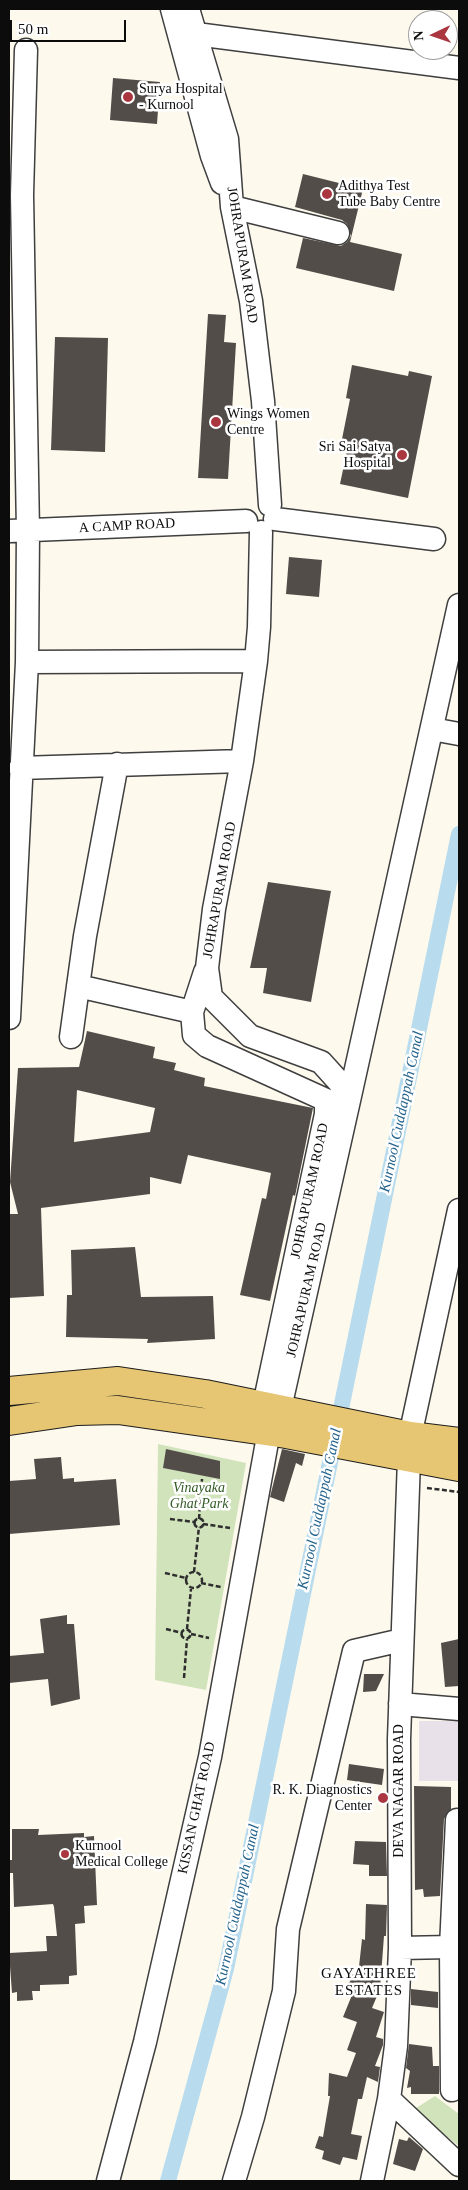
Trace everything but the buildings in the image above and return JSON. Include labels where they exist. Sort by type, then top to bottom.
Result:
[{"type":"main road","points":[[9,1391],[118,1381],[410,1448],[459,1467]]},
{"type":"main road","points":[[9,1421],[77,1411],[118,1410],[279,1418]]},
{"type":"main road","points":[[410,1448],[459,1442]]},
{"type":"street","name":"JOHRAPURAM ROAD","points":[[172,9],[212,156],[232,207]]},
{"type":"street","name":"JOHRAPURAM ROAD","points":[[188,9],[227,139],[232,207],[251,301],[263,401],[263,519],[256,661],[242,761],[214,909],[207,968],[192,1012],[194,1035],[207,1046],[326,1100],[326,1114],[279,1418]]},
{"type":"street","points":[[196,34],[459,68]]},
{"type":"street","points":[[9,1018],[20,768],[27,662],[18,531],[15,195],[26,50]]},
{"type":"street","points":[[232,207],[338,233]]},
{"type":"street","name":"A CAMP ROAD","points":[[18,531],[263,519],[434,539]]},
{"type":"street","points":[[348,1105],[459,605]]},
{"type":"street","points":[[27,662],[256,661]]},
{"type":"street","points":[[432,729],[459,734]]},
{"type":"street","points":[[20,768],[242,761]]},
{"type":"street","points":[[71,1037],[85,936],[117,764]]},
{"type":"street","name":"JOHRAPURAM ROAD","points":[[207,968],[211,998],[250,1036],[321,1062],[340,1084],[348,1105],[279,1418]]},
{"type":"street","points":[[78,986],[192,1012]]},
{"type":"street","name":"DEVA NAGAR ROAD","points":[[372,2181],[389,2099],[396,2046],[400,1948],[400,1704],[410,1448],[459,1210]]},
{"type":"street","name":"KISSAN GHAT ROAD","points":[[108,2181],[145,2042],[210,1757],[279,1418]]},
{"type":"street","points":[[234,2181],[253,2117],[284,1990],[288,1929],[354,1651],[402,1640]]},
{"type":"street","points":[[400,1704],[459,1709]]},
{"type":"street","points":[[452,2090],[451,1947],[458,1820]]},
{"type":"street","points":[[400,1948],[451,1947]]},
{"type":"street","points":[[389,2099],[457,2170]]},
{"type":"path","points":[[202,1479],[199,1519],[203,1524],[230,1528]]},
{"type":"path","points":[[408,1486],[459,1492]]},
{"type":"path","points":[[170,1518],[194,1522],[199,1519]]},
{"type":"path","points":[[194,1522],[199,1528]]},
{"type":"path","points":[[194,1572],[199,1528],[203,1524]]},
{"type":"path","points":[[192,1588],[186,1583],[189,1573],[194,1572],[201,1576],[201,1584]]},
{"type":"path","points":[[166,1573],[186,1578]]},
{"type":"path","points":[[192,1588],[196,1588],[201,1584],[221,1587]]},
{"type":"path","points":[[192,1588],[187,1629],[191,1634],[209,1638]]},
{"type":"path","points":[[166,1629],[182,1632],[187,1629]]},
{"type":"path","points":[[182,1632],[183,1637],[187,1639]]},
{"type":"path","points":[[184,1678],[187,1639],[191,1634]]},
{"type":"shaded area","points":[[419,1721],[459,1721],[459,1781],[419,1781]]},
{"type":"green space","name":"Vinayaka Ghat Park","points":[[158,1444],[246,1463],[206,1690],[155,1680]]},
{"type":"green space","points":[[435,2096],[459,2114],[459,2146],[413,2110]]},
{"type":"waterway","name":"Kurnool Cuddappah Canal","points":[[168,2181],[226,1969],[459,834]]},
{"type":"place","name":"Surya Hospital - Kurnool","points":[[128,97]]},
{"type":"place","name":"Adithya Test Tube Baby Centre","points":[[327,194]]},
{"type":"place","name":"Wings Women Centre","points":[[216,422]]},
{"type":"place","name":"Sri Sai Satya Hospital","points":[[402,455]]},
{"type":"place","name":"R. K. Diagnostics Center","points":[[383,1798]]},
{"type":"place","name":"Kurnool Medical College","points":[[65,1854]]},
{"type":"district","name":"GAYATHREE ESTATES","points":[[369,1982]]}]
